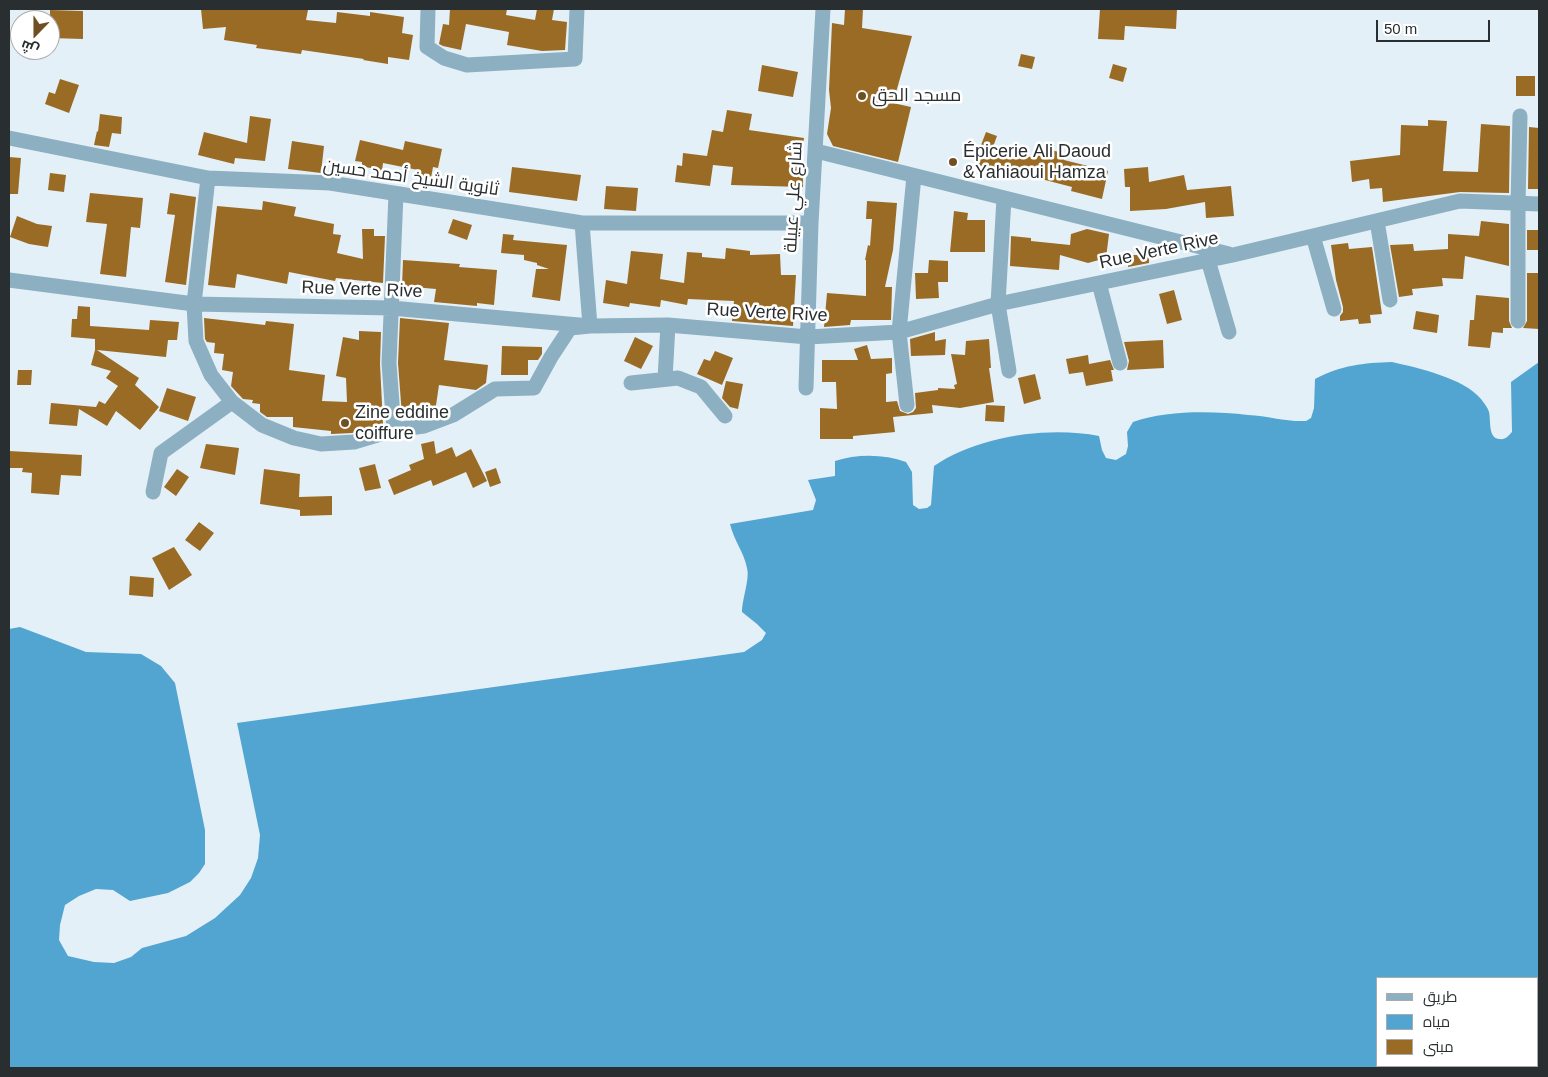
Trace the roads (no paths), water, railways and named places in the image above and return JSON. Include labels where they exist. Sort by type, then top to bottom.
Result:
[{"type":"street","points":[[428,9],[427,48],[444,58],[467,65],[575,59],[577,9]]},
{"type":"street","name":"شارع علي عبيلة","points":[[806,388],[810,223],[816,151],[823,9]]},
{"type":"street","points":[[1518,321],[1520,116]]},
{"type":"street","name":"ثانوية الشيخ أحمد حسين","points":[[9,138],[208,178],[330,183],[582,223],[810,223]]},
{"type":"street","points":[[816,151],[1233,255]]},
{"type":"street","points":[[907,404],[899,332],[914,176]]},
{"type":"street","points":[[208,178],[194,304],[196,341],[211,375],[232,402],[262,425],[294,438],[321,444],[354,442],[394,430],[424,426],[453,415],[495,389],[534,388],[570,328],[590,326],[582,223]]},
{"type":"street","points":[[394,430],[389,363],[396,194]]},
{"type":"street","points":[[1004,198],[998,304],[1009,371]]},
{"type":"street","name":"Rue Verte Rive","points":[[9,280],[194,304],[391,308],[590,326],[668,325],[808,337],[899,332],[998,304],[1233,255],[1460,201],[1539,204]]},
{"type":"street","points":[[1376,221],[1390,300]]},
{"type":"street","points":[[1313,236],[1334,309]]},
{"type":"street","points":[[1208,260],[1229,332]]},
{"type":"street","points":[[1099,283],[1120,363]]},
{"type":"street","points":[[665,379],[668,325]]},
{"type":"street","points":[[631,383],[678,378],[701,387],[725,416]]},
{"type":"street","points":[[153,492],[161,453],[232,402]]},
{"type":"water","points":[[1392,362],[1440,375],[1464,385],[1481,399],[1488,409],[1491,428],[1495,438],[1503,439],[1512,432],[1511,382],[1539,362],[1539,1068],[9,1068],[9,629],[20,627],[86,652],[141,654],[161,666],[175,683],[205,830],[205,864],[190,882],[168,893],[130,901],[113,890],[96,889],[79,896],[65,905],[60,925],[59,940],[68,956],[94,962],[114,963],[131,957],[142,948],[186,936],[215,918],[240,895],[251,878],[258,858],[260,835],[237,723],[744,652],[762,640],[766,633],[742,612],[748,573],[746,562],[730,524],[813,510],[816,500],[808,480],[835,476],[835,461],[852,457],[871,456],[889,457],[906,462],[912,472],[913,505],[919,509],[927,508],[931,505],[934,466],[971,447],[1014,436],[1036,433],[1079,433],[1099,436],[1106,458],[1116,460],[1126,454],[1128,446],[1127,432],[1133,422],[1160,415],[1205,412],[1306,421],[1311,418],[1314,408],[1315,379],[1325,374],[1362,364]]},
{"type":"place","name":"مسجد الحق","points":[[862,96]]},
{"type":"place","name":"Épicerie Ali Daoud &Yahiaoui Hamza","points":[[953,162]]},
{"type":"place","name":"Zine eddine coiffure","points":[[345,423]]}]
